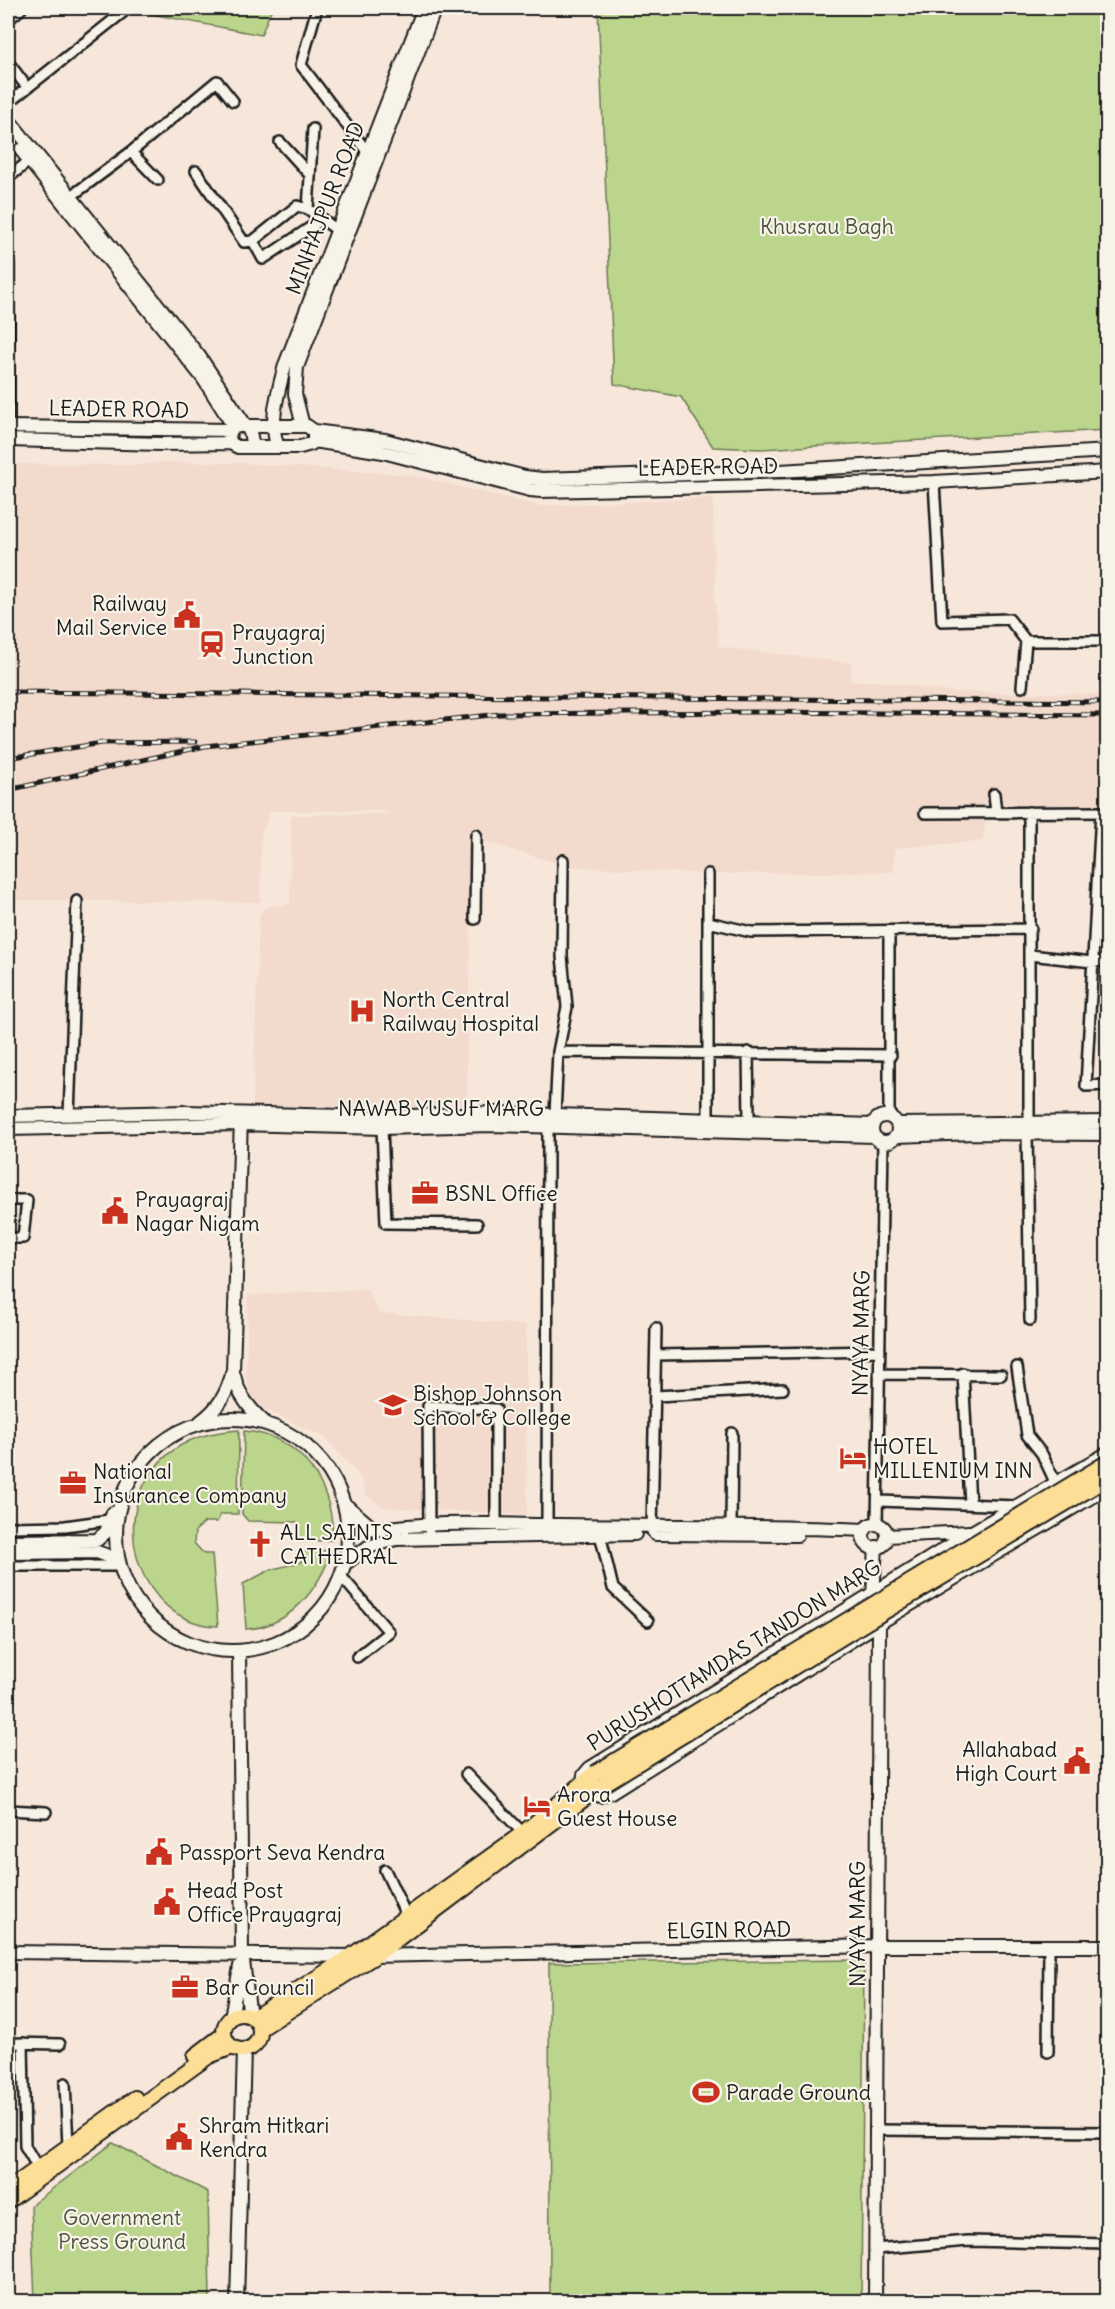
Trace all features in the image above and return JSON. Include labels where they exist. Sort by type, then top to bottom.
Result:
[{"type":"main road","name":"MINHAJPUR ROAD","points":[[274,426],[285,365],[424,8]]},
{"type":"main road","name":"MINHAJPUR ROAD","points":[[310,433],[295,394],[297,367],[435,8]]},
{"type":"main road","points":[[8,119],[194,349],[235,432],[238,447],[306,446],[310,433],[274,426],[235,432]]},
{"type":"main road","points":[[8,132],[203,378],[235,432],[252,439],[250,447]]},
{"type":"main road","points":[[274,426],[278,447]]},
{"type":"main road","name":"LEADER ROAD","points":[[8,431],[162,444],[235,432]]},
{"type":"main road","name":"LEADER ROAD","points":[[310,433],[530,490],[558,484],[621,478],[780,471],[1107,451]]},
{"type":"main road","name":"LEADER ROAD","points":[[558,484],[934,482],[1107,472]]},
{"type":"main road","name":"NAWAB YUSUF MARG","points":[[8,1129],[241,1119],[494,1113],[749,1119],[877,1134]]},
{"type":"main road","name":"NAWAB YUSUF MARG","points":[[8,1116],[241,1119],[382,1128],[490,1125],[877,1134]]},
{"type":"main road","points":[[894,1126],[891,1141],[877,1134],[882,1116],[894,1126],[1028,1127],[1107,1122]]},
{"type":"main road","points":[[241,1119],[233,1371],[236,1387],[245,1402],[265,1423]]},
{"type":"main road","points":[[1028,1127],[1107,1134]]},
{"type":"main road","points":[[196,1425],[219,1406],[228,1390],[233,1371]]},
{"type":"main road","points":[[8,1541],[97,1540],[106,1532],[109,1520],[133,1474],[145,1458],[174,1434],[196,1425],[234,1419],[265,1423],[293,1436],[317,1454],[340,1484],[347,1506],[350,1545],[346,1563],[333,1593],[309,1623],[276,1643],[238,1651],[200,1646],[164,1629],[136,1602],[120,1566],[115,1538],[118,1503]]},
{"type":"main road","name":"PURUSHOTTAMDAS TANDON MARG","points":[[1107,1453],[972,1532],[590,1768],[584,1775],[587,1788],[600,1796],[611,1792],[879,1623],[1107,1487]]},
{"type":"main road","points":[[587,1788],[595,1773],[1107,1462]]},
{"type":"main road","points":[[587,1788],[604,1785],[857,1628],[1107,1478]]},
{"type":"main road","points":[[347,1506],[375,1530],[429,1531],[652,1530],[869,1530],[885,1530],[887,1536],[884,1544],[876,1548],[869,1546],[869,1530]]},
{"type":"main road","points":[[346,1563],[377,1543],[429,1531],[496,1523],[547,1531],[600,1534],[731,1525],[869,1530]]},
{"type":"main road","points":[[887,1536],[972,1532]]},
{"type":"main road","name":"NYAYA MARG","points":[[875,2301],[878,1946],[876,1755],[879,1623],[873,1594],[876,1548]]},
{"type":"main road","points":[[8,1552],[97,1552],[108,1556],[120,1566]]},
{"type":"main road","points":[[8,2201],[208,2056],[255,2044],[254,2021],[242,1953],[238,1651]]},
{"type":"main road","name":"PURUSHOTTAMDAS TANDON MARG","points":[[254,2021],[351,1956],[587,1788]]},
{"type":"main road","name":"PURUSHOTTAMDAS TANDON MARG","points":[[254,2021],[375,1956],[587,1788]]},
{"type":"main road","name":"ELGIN ROAD","points":[[8,1952],[375,1956],[878,1946],[1107,1946]]},
{"type":"main road","points":[[8,2190],[224,2034],[231,2019],[242,1953]]},
{"type":"main road","points":[[231,2019],[242,2015],[254,2021]]},
{"type":"main road","points":[[224,2034],[238,2049],[237,2301]]},
{"type":"street","points":[[8,20],[22,8]]},
{"type":"street","points":[[8,103],[126,8]]},
{"type":"street","points":[[317,8],[301,65],[368,153]]},
{"type":"street","points":[[8,62],[23,82]]},
{"type":"street","points":[[70,197],[131,152],[217,81],[233,101]]},
{"type":"street","points":[[308,209],[314,129]]},
{"type":"street","points":[[280,142],[310,175]]},
{"type":"street","points":[[131,152],[158,180]]},
{"type":"street","points":[[8,178],[29,161]]},
{"type":"street","points":[[196,171],[244,242],[252,241],[297,206],[308,209],[337,230]]},
{"type":"street","points":[[8,186],[8,197]]},
{"type":"street","points":[[252,241],[263,259],[323,219]]},
{"type":"street","points":[[8,431],[9,264]]},
{"type":"street","points":[[934,482],[942,621],[1009,619],[1026,641],[1022,687]]},
{"type":"street","points":[[1026,641],[1107,641]]},
{"type":"street","points":[[994,794],[996,813]]},
{"type":"street","points":[[1029,812],[1030,1320]]},
{"type":"street","points":[[925,813],[1104,812],[1092,962],[1086,1086],[1107,1085]]},
{"type":"street","points":[[475,919],[476,835]]},
{"type":"street","points":[[555,1115],[558,1052],[567,1007],[562,956],[563,860]]},
{"type":"street","points":[[708,874],[706,1052],[708,1118]]},
{"type":"street","points":[[69,1116],[77,901]]},
{"type":"street","points":[[708,922],[751,932],[1031,929]]},
{"type":"street","points":[[889,931],[894,1126]]},
{"type":"street","points":[[1030,955],[1092,962],[1107,961]]},
{"type":"street","points":[[558,1052],[748,1052],[891,1056]]},
{"type":"street","points":[[748,1052],[749,1119]]},
{"type":"street","points":[[382,1128],[386,1222],[477,1224]]},
{"type":"street","points":[[547,1531],[548,1128]]},
{"type":"street","name":"NYAYA MARG","points":[[869,1530],[879,1501],[880,1351],[877,1134]]},
{"type":"street","points":[[8,1200],[27,1200],[22,1238],[8,1238]]},
{"type":"street","points":[[652,1530],[656,1328]]},
{"type":"street","points":[[656,1355],[880,1351]]},
{"type":"street","points":[[1017,1367],[1027,1435],[1042,1454],[1056,1484]]},
{"type":"street","points":[[963,1373],[970,1504]]},
{"type":"street","points":[[879,1374],[1001,1375]]},
{"type":"street","points":[[656,1396],[783,1389]]},
{"type":"street","points":[[429,1531],[428,1406],[496,1408],[496,1523]]},
{"type":"street","points":[[731,1525],[732,1433]]},
{"type":"street","points":[[879,1501],[1017,1506]]},
{"type":"street","points":[[8,1527],[65,1526],[109,1520]]},
{"type":"street","points":[[600,1534],[613,1588],[648,1621]]},
{"type":"street","points":[[8,1566],[120,1566]]},
{"type":"street","points":[[341,1576],[389,1632],[357,1658]]},
{"type":"street","points":[[466,1774],[523,1833]]},
{"type":"street","points":[[8,1810],[46,1812]]},
{"type":"street","points":[[385,1870],[406,1915]]},
{"type":"street","points":[[1048,2052],[1049,1947]]},
{"type":"street","points":[[8,2043],[60,2044]]},
{"type":"street","points":[[23,2043],[25,2146],[38,2168]]},
{"type":"street","points":[[65,2084],[68,2145]]},
{"type":"street","points":[[875,2130],[1107,2132]]},
{"type":"street","points":[[875,2249],[968,2241],[1107,2244]]},
{"type":"shaded area","points":[[162,462],[240,463],[411,475],[540,506],[713,498],[715,603],[719,647],[851,663],[850,681],[879,681],[953,692],[1107,694],[1107,814],[986,815],[983,841],[895,848],[893,872],[708,874],[567,866],[473,838],[466,1108],[253,1106],[259,916],[265,907],[290,904],[291,815],[393,814],[380,810],[270,811],[261,836],[260,902],[8,900],[8,464],[140,465]]},
{"type":"shaded area","name":"Bishop Johnson School & College","points":[[367,1289],[379,1313],[526,1325],[527,1515],[383,1507],[367,1496],[360,1476],[324,1437],[266,1410],[252,1400],[246,1379],[248,1295]]},
{"type":"green space","points":[[135,8],[272,8],[261,35],[135,11]]},
{"type":"green space","name":"Khusrau Bagh","points":[[598,8],[1107,8],[1107,430],[761,449],[713,447],[681,397],[614,384]]},
{"type":"green space","points":[[239,1430],[238,1514],[221,1514],[217,1522],[205,1522],[195,1531],[194,1543],[204,1554],[212,1554],[218,1626],[201,1624],[170,1609],[158,1597],[145,1577],[137,1556],[134,1533],[135,1511],[142,1490],[153,1470],[169,1454],[201,1436]]},
{"type":"green space","points":[[244,1431],[265,1435],[283,1443],[298,1453],[311,1467],[327,1501],[332,1520],[333,1540],[297,1542],[297,1522],[248,1521],[242,1514]]},
{"type":"green space","points":[[332,1550],[319,1579],[301,1603],[276,1621],[262,1627],[246,1629],[243,1584],[270,1570],[301,1562],[301,1552]]},
{"type":"green space","name":"Parade Ground","points":[[864,1960],[861,2301],[550,2301],[549,1963]]},
{"type":"green space","name":"Government Press Ground","points":[[113,2143],[208,2192],[210,2301],[35,2301],[31,2205]]},
{"type":"railway","points":[[8,692],[1108,702]]},
{"type":"railway","points":[[8,790],[205,746],[500,714],[758,712],[1108,715]]},
{"type":"railway","points":[[8,758],[102,743],[195,742]]},
{"type":"place","name":"Railway Mail Service","points":[[187,615]]},
{"type":"place","name":"Prayagraj Junction","points":[[212,644]]},
{"type":"place","name":"North Central Railway Hospital","points":[[362,1011]]},
{"type":"place","name":"BSNL Office","points":[[425,1193]]},
{"type":"place","name":"Prayagraj Nagar Nigam","points":[[115,1211]]},
{"type":"place","name":"Bishop Johnson School & College","points":[[393,1405]]},
{"type":"place","name":"HOTEL MILLENIUM INN","points":[[853,1458]]},
{"type":"place","name":"National Insurance Company","points":[[73,1483]]},
{"type":"place","name":"ALL SAINTS CATHEDRAL","points":[[260,1544]]},
{"type":"place","name":"Allahabad High Court","points":[[1077,1761]]},
{"type":"place","name":"Arora Guest House","points":[[537,1806]]},
{"type":"place","name":"Passport Seva Kendra","points":[[159,1852]]},
{"type":"place","name":"Head Post Office Prayagraj","points":[[167,1902]]},
{"type":"place","name":"Bar Council","points":[[185,1987]]},
{"type":"place","name":"Parade Ground","points":[[706,2092]]},
{"type":"place","name":"Shram Hitkari Kendra","points":[[179,2137]]}]
